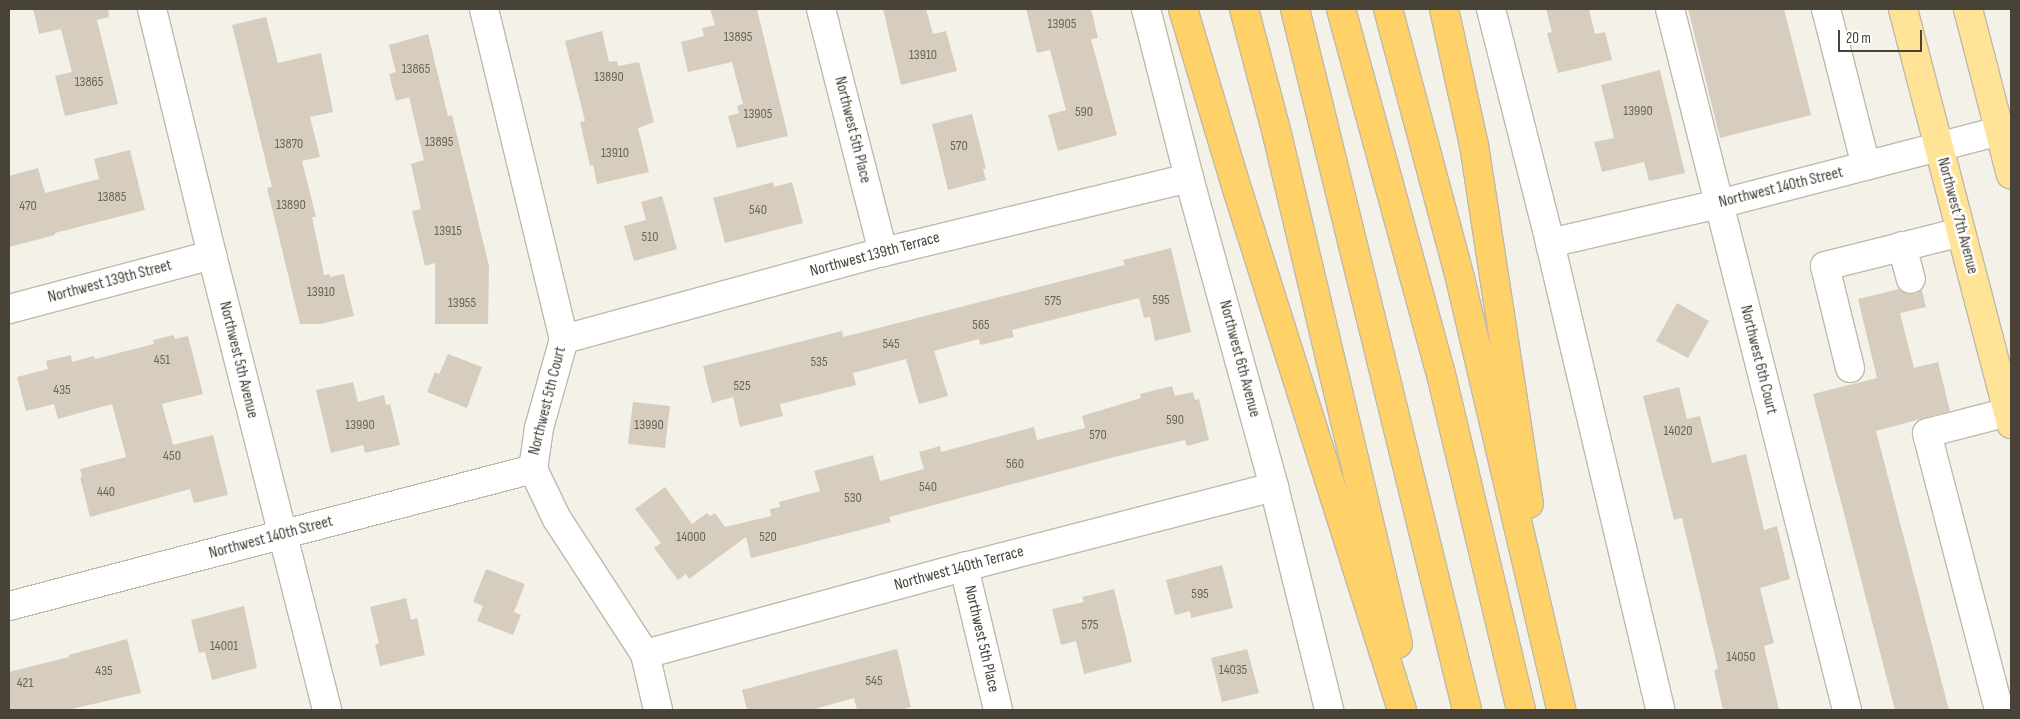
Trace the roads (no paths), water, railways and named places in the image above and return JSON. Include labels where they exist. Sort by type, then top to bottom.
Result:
[{"type":"highway","points":[[1183,9],[1238,192],[1402,710]]},
{"type":"highway","points":[[1244,9],[1276,130],[1414,710]]},
{"type":"highway","points":[[1295,9],[1467,710]]},
{"type":"highway","points":[[1342,9],[1440,370],[1521,710]]},
{"type":"highway","points":[[1388,9],[1460,278],[1561,710]]},
{"type":"highway","points":[[1444,9],[1474,145],[1561,710]]},
{"type":"main road","name":"Northwest 7th Avenue","points":[[1904,9],[2010,418]]},
{"type":"main road","points":[[1968,9],[2005,129],[2011,175]]},
{"type":"street","name":"Northwest 5th Avenue","points":[[152,9],[327,710]]},
{"type":"street","name":"Northwest 5th Court","points":[[484,9],[564,339],[539,428],[533,469],[557,519],[645,654],[658,710]]},
{"type":"street","name":"Northwest 5th Place","points":[[821,9],[883,252]]},
{"type":"street","name":"Northwest 6th Avenue","points":[[1146,9],[1189,178],[1274,487],[1329,710]]},
{"type":"street","points":[[1491,9],[1550,243],[1660,710]]},
{"type":"street","name":"Northwest 6th Court","points":[[1670,9],[1847,710]]},
{"type":"street","points":[[1826,9],[1866,166]]},
{"type":"street","name":"Northwest 140th Street","points":[[1550,243],[1719,204],[2005,129]]},
{"type":"street","name":"Northwest 139th Terrace","points":[[564,339],[883,252],[1189,178]]},
{"type":"street","points":[[1850,368],[1826,266],[1961,232]]},
{"type":"street","points":[[1902,246],[1911,279]]},
{"type":"street","name":"Northwest 139th Street","points":[[9,309],[212,255]]},
{"type":"street","points":[[1999,710],[1927,433],[2010,418]]},
{"type":"street","name":"Northwest 140th Street","points":[[9,606],[533,469]]},
{"type":"street","name":"Northwest 140th Terrace","points":[[645,654],[964,567],[1274,487]]},
{"type":"street","name":"Northwest 5th Place","points":[[964,567],[998,710]]}]
